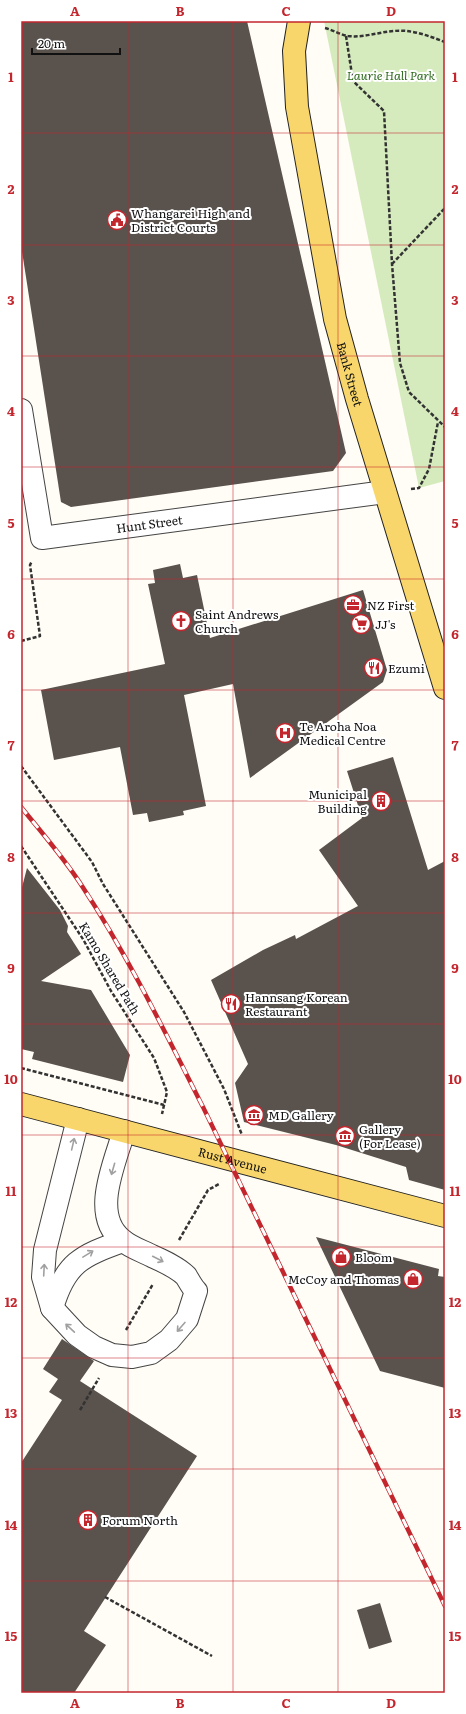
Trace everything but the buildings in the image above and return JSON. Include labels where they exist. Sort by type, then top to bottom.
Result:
[{"type":"main road","name":"Bank Street","points":[[283,21],[294,51]]},
{"type":"main road","name":"Bank Street","points":[[299,21],[294,51],[297,107],[335,319],[357,399],[445,688]]},
{"type":"main road","name":"Rust Avenue","points":[[21,1104],[445,1216]]},
{"type":"street","points":[[21,410],[42,538]]},
{"type":"street","name":"Hunt Street","points":[[42,538],[385,492]]},
{"type":"street","points":[[78,1119],[45,1250],[43,1277],[52,1308],[77,1335],[94,1347],[112,1355],[132,1357],[151,1353],[169,1340],[188,1319],[196,1291],[185,1276],[174,1267],[123,1241],[115,1234],[109,1223],[106,1211],[107,1191],[124,1131]]},
{"type":"street","points":[[52,1308],[57,1289],[71,1268],[93,1251],[123,1241]]},
{"type":"path","points":[[334,30],[346,36],[364,37],[395,31],[422,34],[445,42]]},
{"type":"path","points":[[346,36],[353,80],[384,111],[392,264],[400,363],[409,392],[438,422],[445,427]]},
{"type":"path","points":[[392,264],[445,208]]},
{"type":"path","points":[[385,492],[419,488],[429,469],[438,422]]},
{"type":"path","points":[[21,641],[40,636],[30,565],[42,538]]},
{"type":"path","points":[[21,766],[92,862],[103,884],[184,1012],[224,1089],[253,1166]]},
{"type":"path","name":"Kamo Shared Path","points":[[21,846],[83,939],[111,991],[154,1058],[167,1092],[162,1114]]},
{"type":"path","points":[[21,1068],[164,1106]]},
{"type":"path","points":[[105,1597],[212,1656]]},
{"type":"green space","name":"Laurie Hall Park","points":[[324,21],[445,21],[445,481],[419,488]]},
{"type":"railway","points":[[21,807],[82,886],[146,995],[203,1107],[445,1606]]},
{"type":"place","name":"Whangarei High and District Courts","points":[[117,220]]},
{"type":"place","name":"NZ First","points":[[353,605]]},
{"type":"place","name":"Saint Andrews Church","points":[[181,621]]},
{"type":"place","name":"JJ's","points":[[361,624]]},
{"type":"place","name":"Ezumi","points":[[374,668]]},
{"type":"place","name":"Te Aroha Noa Medical Centre","points":[[285,733]]},
{"type":"place","name":"Municipal Building","points":[[381,801]]},
{"type":"place","name":"Hannsang Korean Restaurant","points":[[231,1004]]},
{"type":"place","name":"MD Gallery","points":[[254,1115]]},
{"type":"place","name":"Gallery (For Lease)","points":[[345,1136]]},
{"type":"place","name":"Bloom","points":[[341,1257]]},
{"type":"place","name":"McCoy and Thomas","points":[[413,1279]]},
{"type":"place","name":"Forum North","points":[[88,1520]]}]
